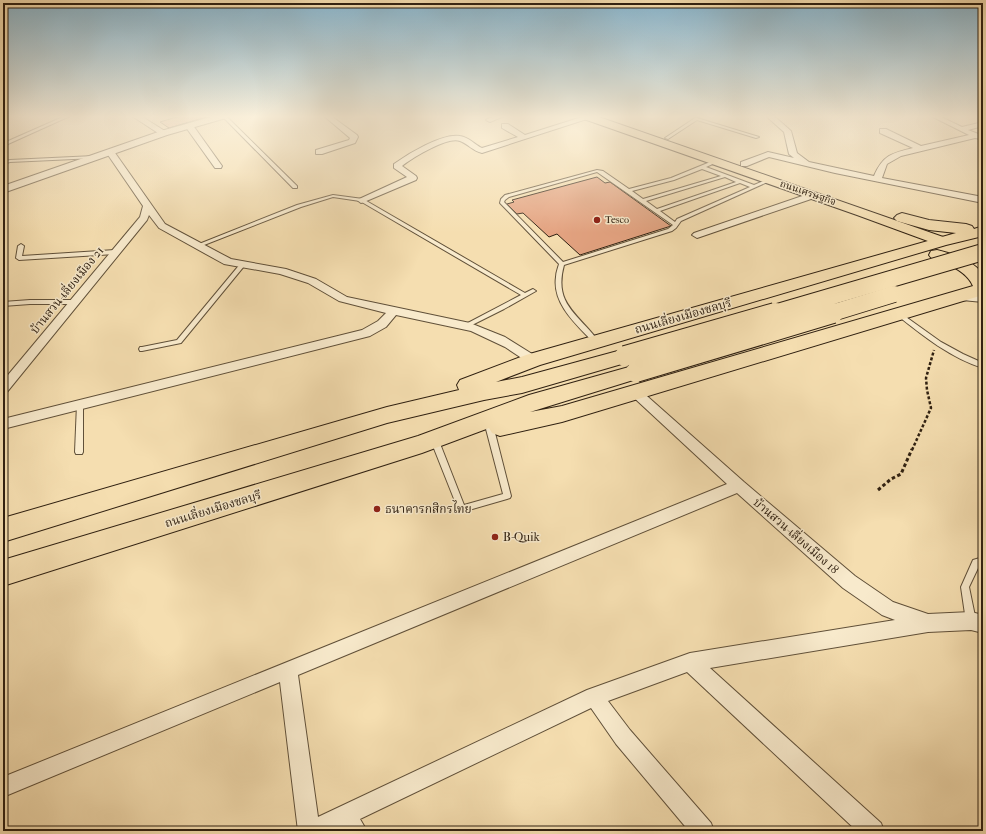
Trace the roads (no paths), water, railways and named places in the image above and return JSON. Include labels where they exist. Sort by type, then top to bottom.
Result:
[{"type":"highway","points":[[896,220],[943,227],[983,230]]},
{"type":"highway","points":[[896,220],[907,236],[910,246],[909,251],[938,255],[965,266],[975,274],[980,282],[983,292]]},
{"type":"highway","name":"ถนนเลี่ยงเมืองชลบุรี","points":[[387,415],[533,360],[940,241],[983,230]]},
{"type":"highway","points":[[957,237],[983,246]]},
{"type":"highway","points":[[940,241],[983,256]]},
{"type":"highway","name":"ถนนเลี่ยงเมืองชลบุรี","points":[[3,573],[429,443],[562,414],[632,373],[983,252]]},
{"type":"highway","name":"ถนนเลี่ยงเมืองชลบุรี","points":[[429,443],[537,401],[983,267]]},
{"type":"highway","name":"ถนนเลี่ยงเมืองชลบุรี","points":[[3,530],[387,415],[484,392],[522,385],[632,373],[898,314],[955,297],[983,292]]},
{"type":"main road","name":"ถนนเศรษฐกิจ","points":[[700,155],[814,195],[957,237]]},
{"type":"main road","name":"ถนนเศรษฐกิจ","points":[[714,155],[744,164],[896,220],[940,241]]},
{"type":"street","points":[[3,190],[100,155]]},
{"type":"street","points":[[112,155],[162,226],[228,262],[282,271],[312,281],[344,298],[394,311],[466,326],[520,351],[533,360]]},
{"type":"street","points":[[210,155],[218,166]]},
{"type":"street","points":[[361,200],[413,178],[397,166],[417,155]]},
{"type":"street","points":[[744,164],[766,155]]},
{"type":"street","points":[[772,155],[877,179],[983,200]]},
{"type":"street","points":[[794,155],[808,164]]},
{"type":"street","points":[[877,179],[883,163],[888,158],[899,155]]},
{"type":"street","points":[[698,235],[814,195]]},
{"type":"street","name":"บ้านสวน-เลี่ยงเมือง 21","points":[[3,389],[144,218],[147,206]]},
{"type":"street","points":[[3,424],[366,333],[382,324],[394,311]]},
{"type":"street","name":"บ้านสวน-เลี่ยงเมือง 18","points":[[632,373],[739,486],[849,582],[888,609],[928,623],[977,623]]},
{"type":"street","points":[[3,787],[739,486]]},
{"type":"street","points":[[288,670],[310,831],[350,823],[594,697],[690,662],[928,623]]},
{"type":"street","points":[[690,662],[873,831]]},
{"type":"street","points":[[594,697],[623,737],[703,831]]},
{"type":"lane","points":[[263,155],[295,187]]},
{"type":"lane","points":[[3,164],[10,161],[96,156]]},
{"type":"lane","points":[[628,191],[675,179],[715,161]]},
{"type":"lane","points":[[702,167],[754,187]]},
{"type":"lane","points":[[562,264],[502,202],[503,199],[507,196],[597,171],[601,172],[675,224]]},
{"type":"lane","points":[[642,201],[725,176]]},
{"type":"lane","points":[[562,264],[670,230],[679,220],[770,180]]},
{"type":"lane","points":[[656,211],[740,182]]},
{"type":"lane","points":[[197,246],[299,206],[333,196],[361,200],[525,295]]},
{"type":"lane","points":[[21,246],[19,258],[115,252]]},
{"type":"lane","points":[[142,349],[179,342],[242,264]]},
{"type":"lane","points":[[562,264],[559,272],[558,286],[564,307],[596,342]]},
{"type":"lane","points":[[466,326],[533,290]]},
{"type":"lane","points":[[3,304],[30,302],[74,302]]},
{"type":"lane","points":[[898,314],[937,342],[983,366]]},
{"type":"lane","points":[[80,404],[80,452]]},
{"type":"lane","points":[[429,443],[462,509],[507,496],[490,429]]},
{"type":"lane","points":[[977,623],[965,587],[976,563],[983,561]]},
{"type":"place","name":"Tesco","points":[[597,220]]},
{"type":"place","name":"ธนาคารกสิกรไทย","points":[[377,509]]},
{"type":"place","name":"B-Quik","points":[[495,537]]}]
